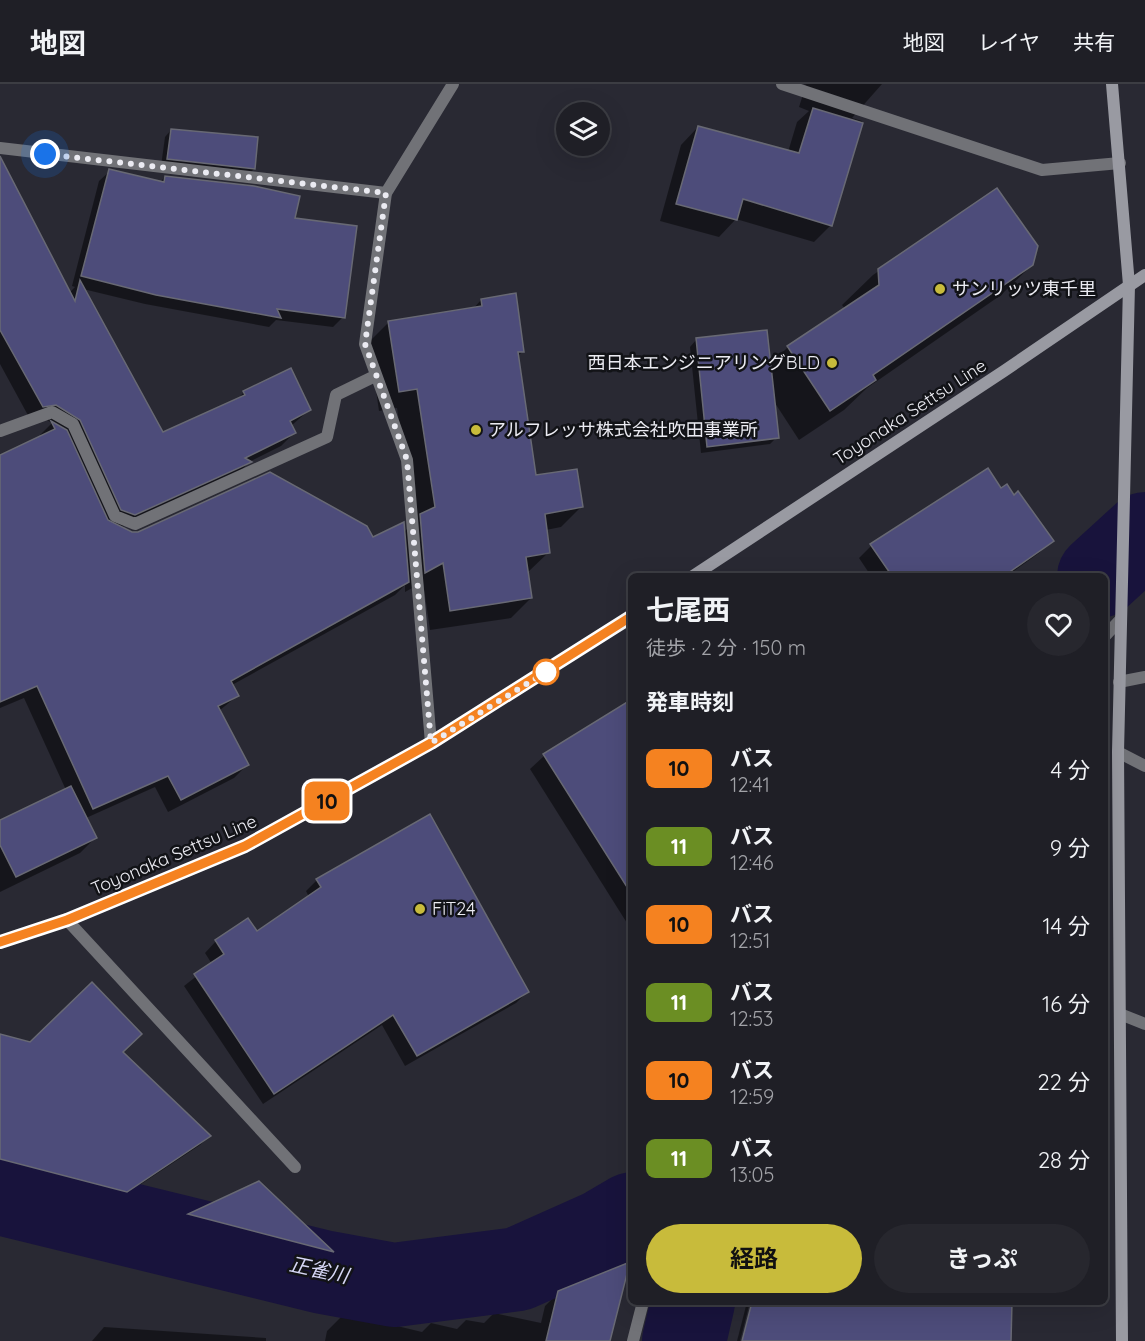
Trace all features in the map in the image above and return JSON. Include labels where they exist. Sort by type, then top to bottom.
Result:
[{"type":"street","points":[[431,743],[407,460],[365,344],[386,193],[453,84]]},
{"type":"street","points":[[782,84],[1042,170],[1120,163]]},
{"type":"street","points":[[1112,84],[1128,285],[1118,752],[1122,1341]]},
{"type":"street","points":[[0,148],[386,193]]},
{"type":"street","name":"Toyonaka Settsu Line","points":[[698,573],[1145,275]]},
{"type":"street","points":[[0,431],[52,412],[74,424],[115,516],[135,524],[327,437],[336,395],[375,376]]},
{"type":"street","name":"Toyonaka Settsu Line","points":[[0,942],[67,920],[245,846],[431,743],[628,619]]},
{"type":"street","points":[[1108,634],[1120,620]]},
{"type":"street","points":[[1119,682],[1145,677]]},
{"type":"street","points":[[1118,752],[1145,766]]},
{"type":"street","points":[[67,920],[295,1167]]},
{"type":"street","points":[[1120,1014],[1145,1023]]},
{"type":"street","points":[[633,1341],[642,1305]]},
{"type":"building","points":[[813,108],[863,123],[832,226],[743,199],[737,220],[676,204],[698,126],[799,153]]},
{"type":"building","points":[[171,129],[258,137],[255,169],[167,159]]},
{"type":"building","points":[[0,156],[75,301],[80,280],[163,432],[245,395],[243,391],[291,368],[311,410],[290,421],[296,433],[245,458],[252,462],[135,515],[121,510],[80,420],[56,405],[43,407],[0,330]]},
{"type":"building","points":[[109,169],[164,182],[165,176],[254,186],[300,196],[295,218],[357,226],[345,318],[277,309],[281,318],[156,295],[81,276]]},
{"type":"building","name":"サンリッツ東千里","points":[[997,188],[1038,246],[1033,265],[873,375],[876,380],[830,411],[787,346],[879,285],[878,269]]},
{"type":"building","name":"アルフレッサ株式会社吹田事業所","points":[[516,293],[524,352],[518,352],[536,475],[577,469],[583,507],[545,514],[550,553],[526,557],[532,598],[450,611],[443,563],[425,573],[420,514],[435,507],[417,389],[399,392],[388,321],[482,306],[481,299]]},
{"type":"building","points":[[767,330],[779,438],[707,447],[696,338]]},
{"type":"building","points":[[51,421],[67,430],[108,520],[132,532],[138,532],[270,472],[367,526],[373,537],[404,522],[409,582],[231,681],[239,696],[218,706],[249,765],[181,800],[168,776],[93,809],[37,686],[0,702],[0,455],[55,429]]},
{"type":"building","points":[[988,468],[1001,488],[1007,484],[1014,495],[1018,491],[1054,541],[1008,573],[890,573],[870,544]]},
{"type":"building","points":[[628,701],[628,889],[543,754]]},
{"type":"building","points":[[71,786],[97,838],[16,877],[0,845],[0,820]]},
{"type":"building","points":[[430,814],[529,992],[417,1056],[393,1015],[274,1094],[194,974],[224,954],[215,940],[248,918],[257,931],[321,887],[316,879]]},
{"type":"building","points":[[92,982],[142,1034],[123,1052],[211,1136],[127,1192],[0,1159],[0,1034],[30,1042]]},
{"type":"building","points":[[259,1181],[334,1252],[188,1214]]},
{"type":"building","points":[[628,1263],[610,1341],[546,1341],[558,1291]]},
{"type":"building","points":[[751,1305],[1012,1305],[1011,1341],[742,1341]]},
{"type":"waterway","name":"正雀川","points":[[1102,573],[1145,534]]},
{"type":"waterway","name":"正雀川","points":[[0,1193],[323,1272],[394,1285],[518,1269],[603,1231],[628,1216]]},
{"type":"waterway","points":[[684,1341],[692,1305]]},
{"type":"bus line","name":"10","points":[[0,942],[67,920],[245,846],[431,743],[543,675],[628,619]]},
{"type":"place","name":"サンリッツ東千里","points":[[940,289]]},
{"type":"place","name":"西日本エンジニアリングBLD","points":[[832,363]]},
{"type":"place","name":"アルフレッサ株式会社吹田事業所","points":[[476,430]]},
{"type":"place","name":"FiT24","points":[[420,909]]},
{"type":"route","points":[[45,154],[386,193],[365,344],[407,460],[431,743],[546,672]]}]
